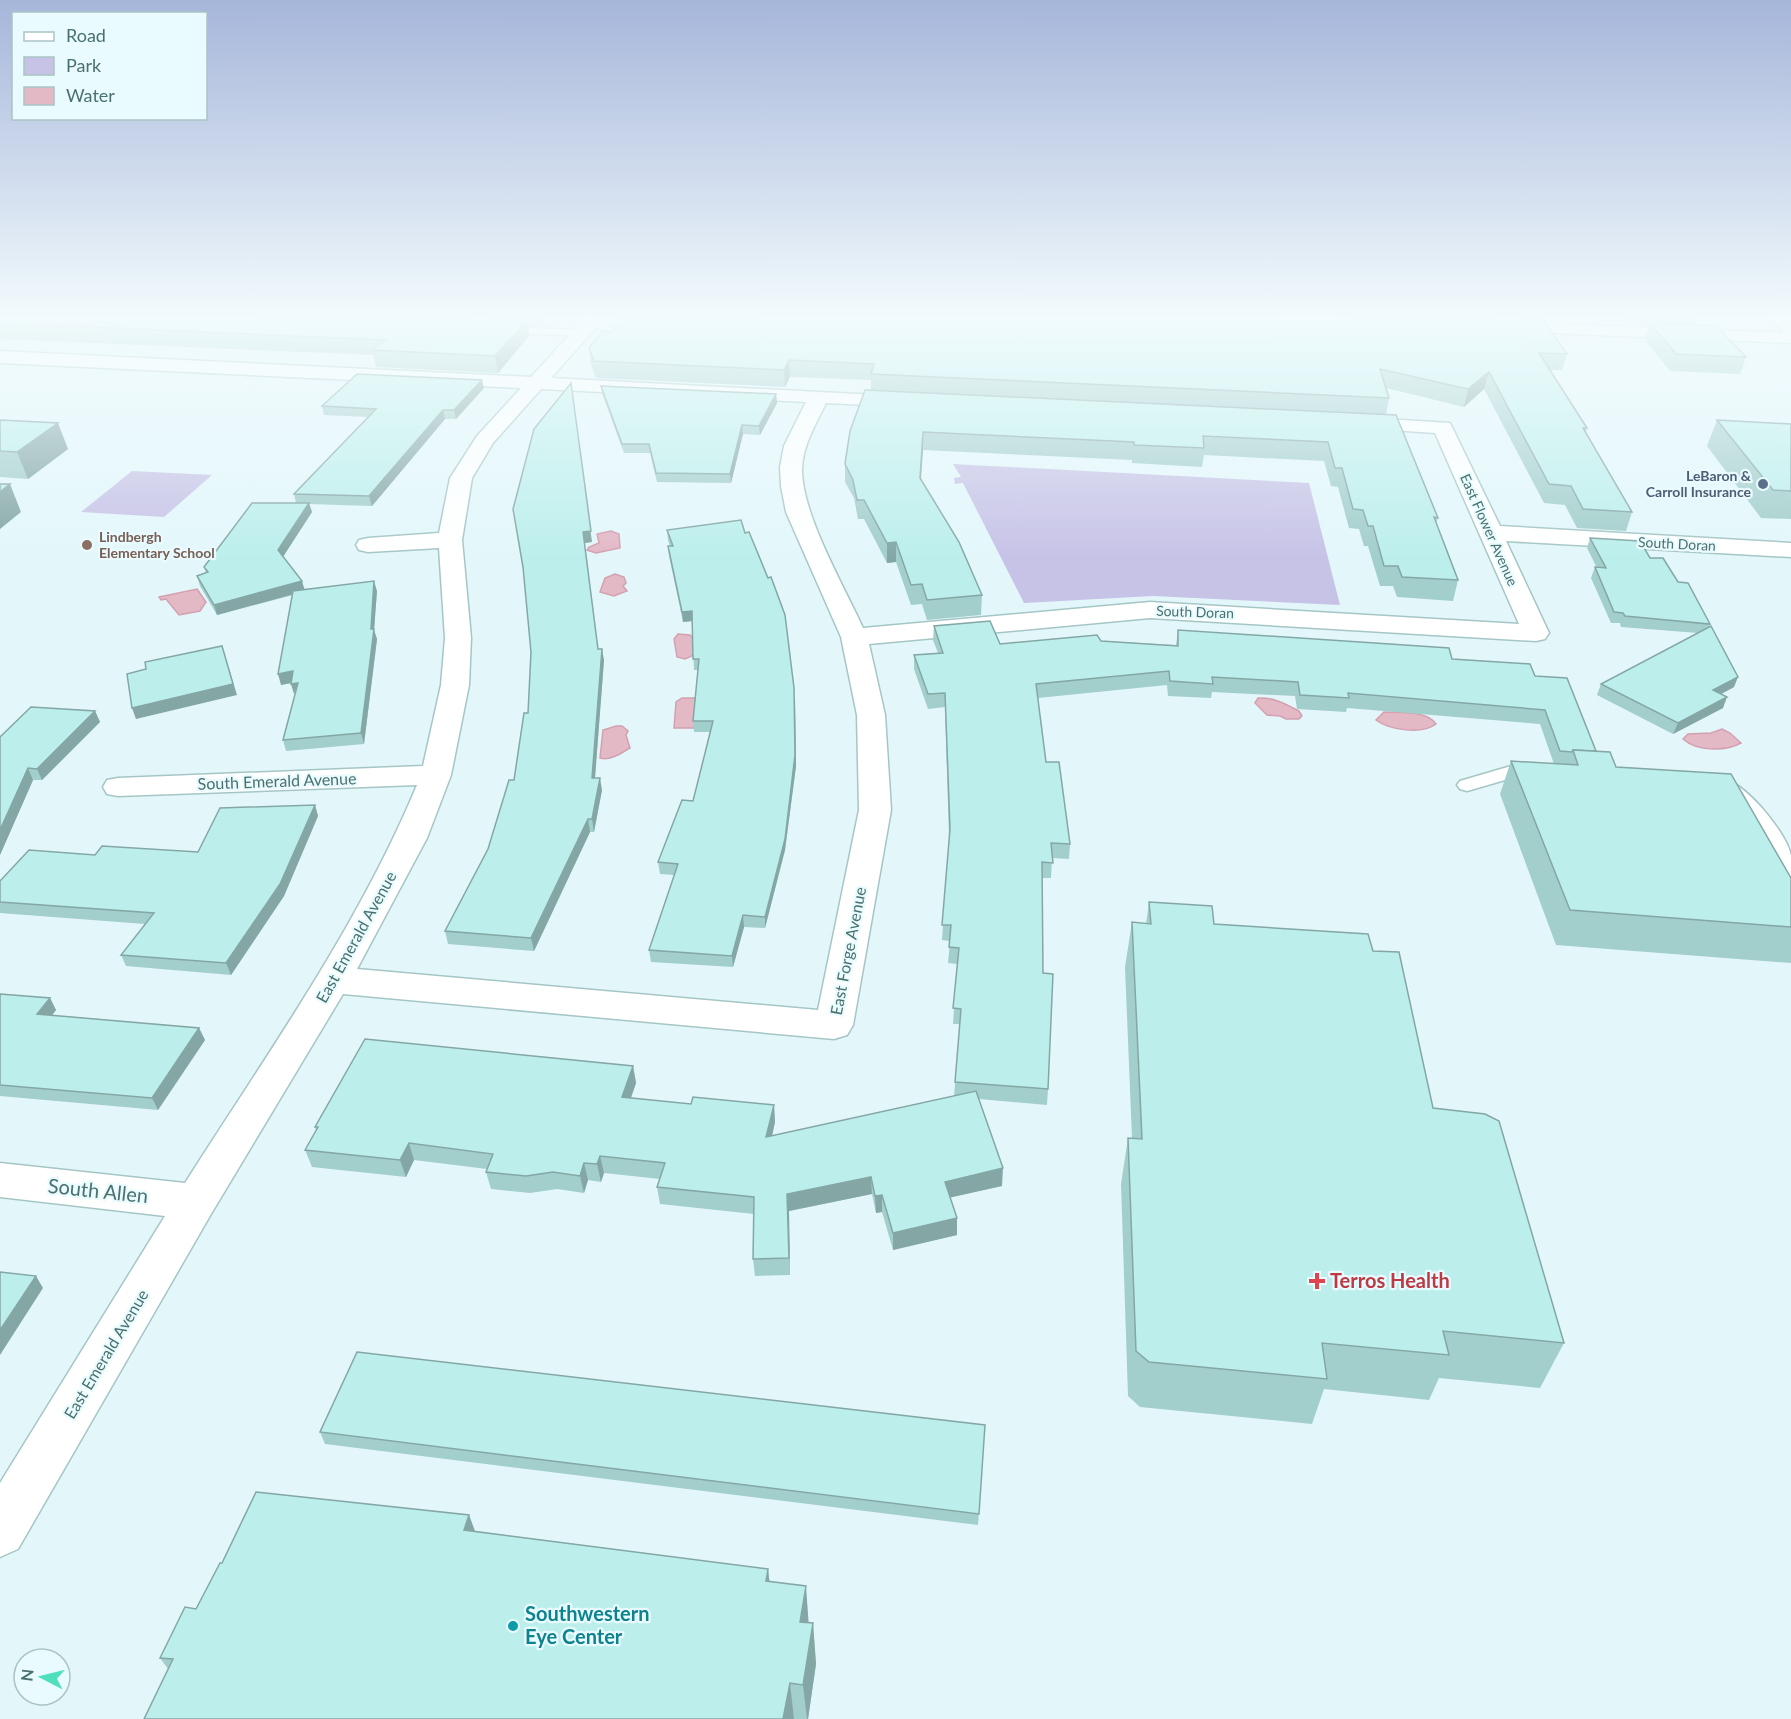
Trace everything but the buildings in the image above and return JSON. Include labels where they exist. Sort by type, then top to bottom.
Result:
[{"type":"street","name":"East Emerald Avenue","points":[[0,1531],[196,1202],[333,980],[411,838],[436,775],[455,686],[458,638],[450,540],[461,478],[484,440],[525,396]]},
{"type":"street","name":"East Forge Avenue","points":[[333,980],[834,1025],[875,810],[872,715],[855,637],[798,512],[792,486],[791,467],[795,446],[819,396]]},
{"type":"street","points":[[824,396],[926,401]]},
{"type":"street","name":"East Flower Avenue","points":[[1337,422],[1443,427],[1536,633]]},
{"type":"street","name":"South Doran","points":[[1491,533],[1791,550]]},
{"type":"street","points":[[368,545],[450,540]]},
{"type":"street","name":"South Doran","points":[[855,637],[1150,610],[1536,633]]},
{"type":"street","name":"South Emerald Avenue","points":[[118,787],[436,775]]},
{"type":"street","name":"South Allen","points":[[0,1180],[196,1202]]},
{"type":"lane","points":[[1467,785],[1511,772],[1551,772]]},
{"type":"lane","points":[[1713,782],[1735,789],[1750,806],[1791,873]]},
{"type":"green space","points":[[953,464],[1309,483],[1340,605],[1153,596],[1024,603],[963,483],[955,484],[954,478],[961,477]]},
{"type":"green space","points":[[132,471],[212,475],[164,517],[81,512]]},
{"type":"water","points":[[611,531],[619,534],[620,548],[596,553],[587,550],[599,543],[597,534]]},
{"type":"water","points":[[615,574],[624,577],[626,583],[623,586],[627,591],[614,596],[600,592],[605,578]]},
{"type":"water","points":[[197,589],[206,602],[200,611],[179,615],[166,599],[161,600],[159,597]]},
{"type":"water","points":[[678,634],[690,635],[700,646],[700,652],[685,659],[677,657],[674,639]]},
{"type":"water","points":[[682,698],[695,698],[695,728],[674,728],[676,702]]},
{"type":"water","points":[[1258,698],[1279,702],[1299,711],[1302,716],[1299,719],[1286,719],[1267,715],[1255,703]]},
{"type":"water","points":[[1384,712],[1420,714],[1436,724],[1423,729],[1397,729],[1376,720]]},
{"type":"water","points":[[622,726],[628,731],[626,735],[630,748],[612,757],[600,758],[603,730]]},
{"type":"water","points":[[1722,729],[1741,743],[1727,748],[1711,749],[1695,746],[1683,739],[1688,734],[1711,733]]},
{"type":"place","name":"LeBaron & Carroll Insurance","points":[[1763,484]]},
{"type":"place","name":"Lindbergh Elementary School","points":[[87,545]]},
{"type":"place","name":"Terros Health","points":[[1317,1281]]},
{"type":"place","name":"Southwestern Eye Center","points":[[513,1626]]}]
